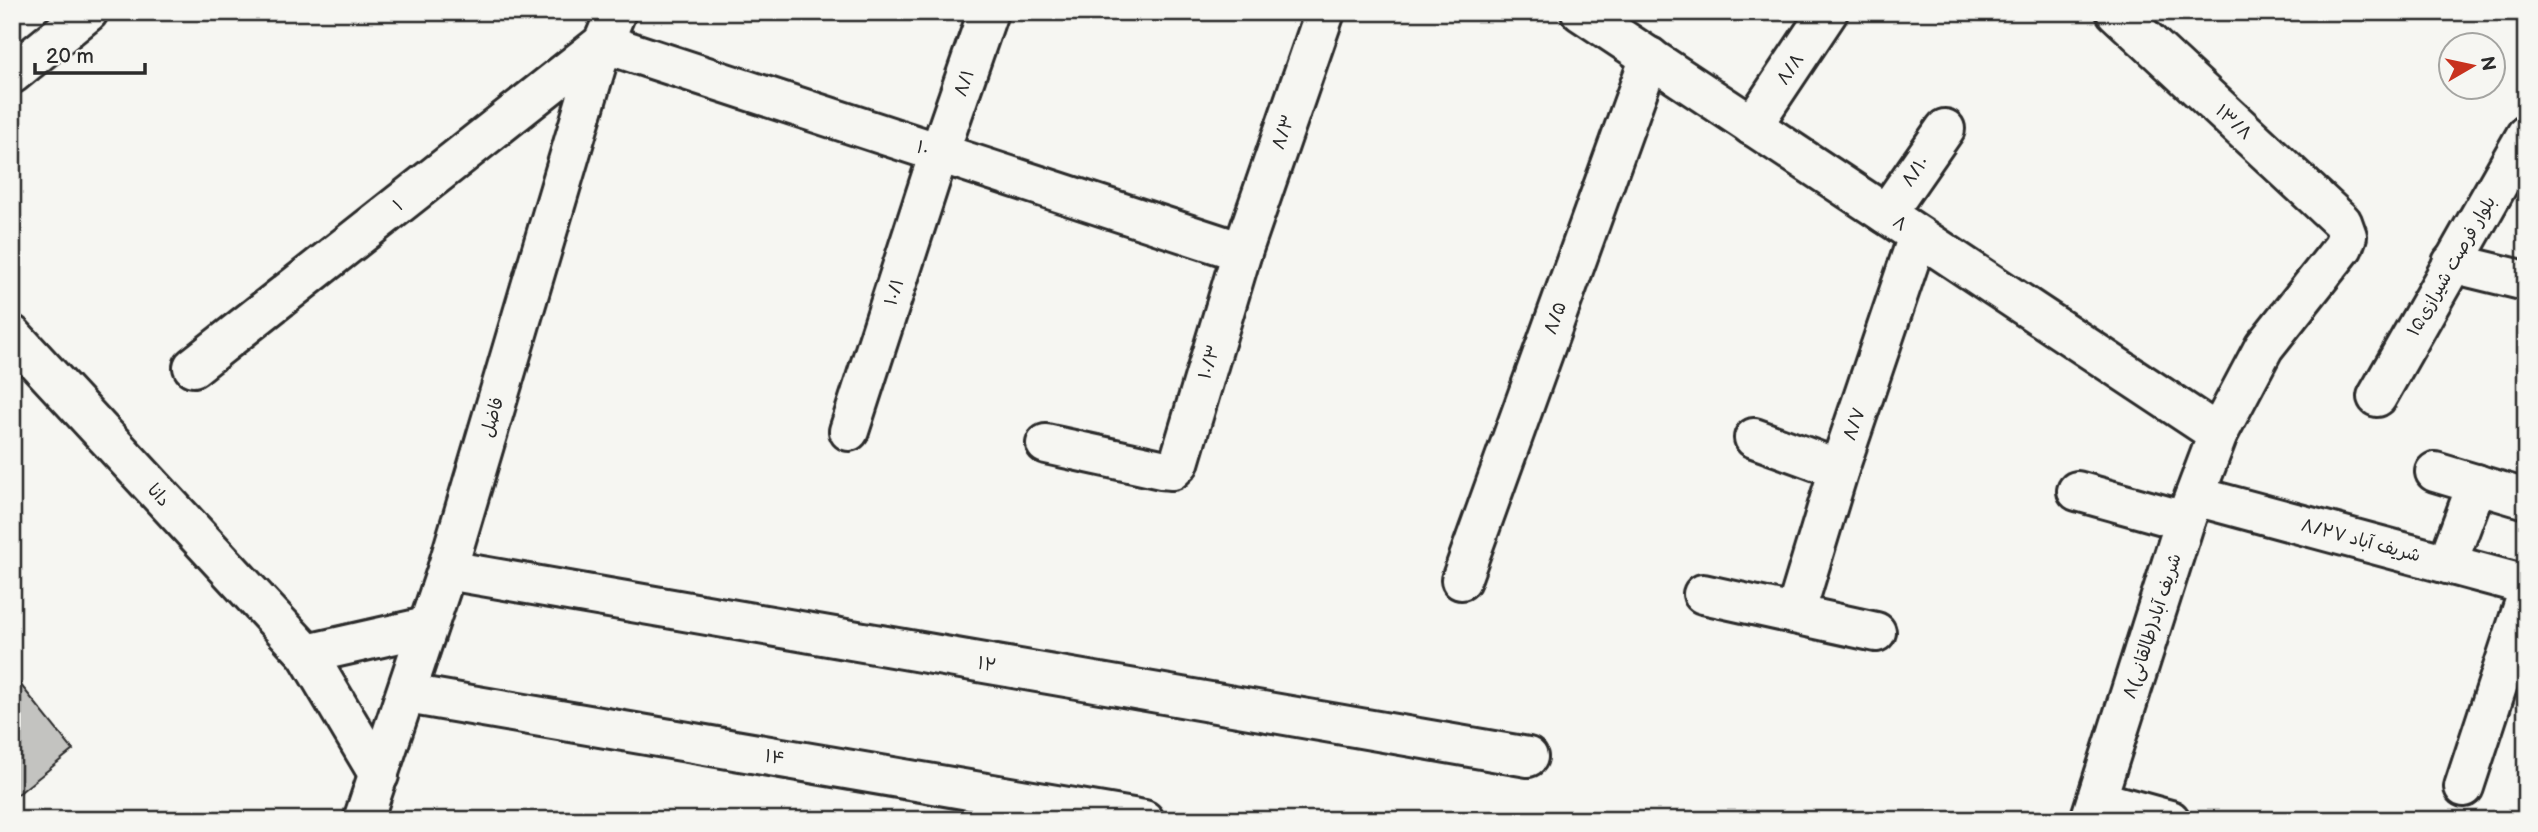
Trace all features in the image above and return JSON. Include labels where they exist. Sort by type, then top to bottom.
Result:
[{"type":"street","points":[[12,74],[88,12]]},
{"type":"street","name":"۸/۱","points":[[939,153],[988,12]]},
{"type":"street","name":"۸/۳","points":[[1242,252],[1325,12]]},
{"type":"street","name":"۸","points":[[1581,12],[2218,434]]},
{"type":"street","name":"۸/۸","points":[[1752,126],[1828,12]]},
{"type":"street","name":"۱۳/۸","points":[[2116,12],[2342,222],[2347,236]]},
{"type":"street","name":"۱۰","points":[[610,28],[939,153],[1242,252]]},
{"type":"street","name":"۱","points":[[193,367],[610,28]]},
{"type":"street","name":"فاضل","points":[[363,820],[447,570],[610,28]]},
{"type":"street","name":"۸/۵","points":[[1461,580],[1650,57]]},
{"type":"street","name":"۸/۱۰","points":[[1885,214],[1945,129]]},
{"type":"street","name":"بلوار فرصت شیرازی۱۵","points":[[2377,397],[2526,135]]},
{"type":"street","name":"۱۰/۱","points":[[849,431],[939,153]]},
{"type":"street","name":"۸/۷","points":[[1795,614],[1839,469],[1918,236]]},
{"type":"street","name":"۸شریف آباد(طالقانی)","points":[[2094,810],[2190,508],[2218,434],[2264,347],[2343,247],[2347,236]]},
{"type":"street","name":"۱۰/۳","points":[[1046,444],[1172,470],[1179,463],[1242,252]]},
{"type":"street","points":[[2452,263],[2526,281]]},
{"type":"street","name":"دانا","points":[[20,360],[307,654],[379,775]]},
{"type":"street","points":[[1754,438],[1839,469]]},
{"type":"street","points":[[2435,472],[2526,499]]},
{"type":"street","points":[[2447,564],[2477,484]]},
{"type":"street","name":"شریف آباد ۸/۲۷","points":[[2077,491],[2190,508],[2447,564],[2526,585]]},
{"type":"street","name":"۱۲","points":[[447,570],[1528,757]]},
{"type":"street","points":[[1703,594],[1876,632]]},
{"type":"street","points":[[2464,787],[2526,598]]},
{"type":"street","points":[[307,654],[426,627]]},
{"type":"street","name":"۱۴","points":[[407,694],[1144,820]]},
{"type":"street","points":[[2094,810],[2170,820]]},
{"type":"building","points":[[12,674],[73,750],[12,799]]}]
